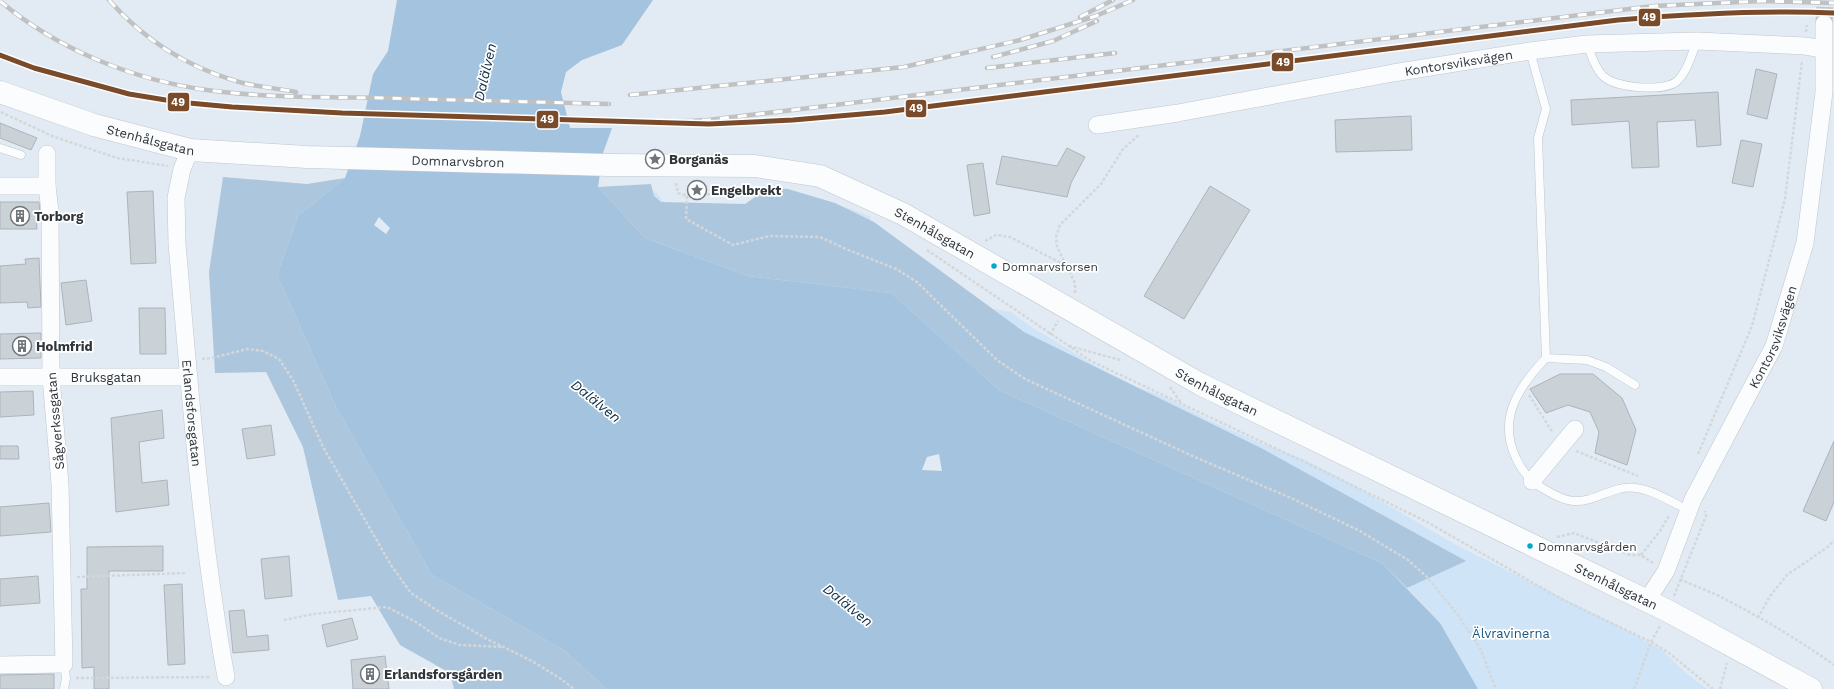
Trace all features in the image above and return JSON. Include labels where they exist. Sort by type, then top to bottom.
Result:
[{"type":"street","name":"Kontorsviksvägen","points":[[1646,602],[1666,571],[1682,507],[1774,346],[1805,243],[1824,92],[1824,24]]},
{"type":"street","name":"Kontorsviksvägen","points":[[1097,125],[1178,113],[1393,73],[1530,51],[1587,44],[1698,41],[1805,46],[1823,49]]},
{"type":"street","name":"Stenhålsgatan","points":[[0,92],[186,159],[307,157]]},
{"type":"street","name":"Sågverkssgatan","points":[[47,154],[47,186],[50,212],[51,377],[60,484],[65,671]]},
{"type":"street","name":"Domnarvsbron","points":[[307,157],[609,165]]},
{"type":"street","name":"Erlandsforsgatan","points":[[186,159],[176,198],[177,244],[205,536],[226,678]]},
{"type":"street","name":"Stenhålsgatan","points":[[609,165],[755,166],[820,176],[903,214],[1200,384],[1646,602],[1668,611],[1811,689]]},
{"type":"street","points":[[0,186],[47,186]]},
{"type":"street","name":"Bruksgatan","points":[[0,377],[51,377],[188,368]]},
{"type":"street","points":[[1532,481],[1575,429]]},
{"type":"street","points":[[0,665],[65,671]]},
{"type":"lane","points":[[1587,44],[1595,65],[1603,76],[1621,85],[1645,88],[1676,82],[1684,72],[1698,41]]},
{"type":"lane","points":[[1530,51],[1546,109],[1538,138],[1546,358],[1531,374],[1513,404],[1508,426],[1510,447],[1519,464],[1532,481],[1552,493],[1572,501],[1594,499],[1621,488],[1635,488],[1682,507]]},
{"type":"lane","points":[[0,148],[21,155]]},
{"type":"lane","points":[[1546,358],[1587,360],[1606,366],[1635,385]]},
{"type":"lane","points":[[64,689],[65,671]]},
{"type":"path","points":[[1696,459],[1752,326],[1762,289],[1785,199],[1807,25]]},
{"type":"path","points":[[0,112],[52,136],[117,158],[186,159]]},
{"type":"path","points":[[1075,293],[1075,283],[1057,247],[1056,237],[1060,225],[1102,184],[1123,149],[1144,131]]},
{"type":"path","points":[[683,180],[675,180],[678,193],[687,196],[741,192],[745,184]]},
{"type":"path","points":[[738,183],[752,184]]},
{"type":"path","points":[[687,196],[686,219],[733,245],[769,236],[820,237],[896,269],[917,282],[997,360],[1025,379],[1197,458],[1291,498],[1360,531],[1408,560],[1427,577],[1458,615],[1481,650],[1496,689]]},
{"type":"path","points":[[991,246],[984,242],[996,235],[1010,237],[1066,265]]},
{"type":"path","points":[[924,248],[1050,335],[1091,361],[1182,403],[1427,522],[1567,602],[1651,642],[1669,653],[1713,689]]},
{"type":"path","points":[[1050,335],[1059,320]]},
{"type":"path","points":[[1066,345],[1121,360]]},
{"type":"path","points":[[188,368],[212,358],[247,349],[263,350],[279,358],[293,380],[323,447],[391,565],[411,593],[438,611],[504,648],[532,661],[574,689]]},
{"type":"path","points":[[1167,383],[1182,403]]},
{"type":"path","points":[[1523,386],[1561,446],[1638,476]]},
{"type":"path","points":[[1641,555],[1682,507]]},
{"type":"path","points":[[1556,538],[1574,533],[1630,555],[1641,555],[1666,571],[1718,596],[1758,618],[1812,649],[1834,665]]},
{"type":"path","points":[[1758,618],[1770,596],[1787,575],[1829,546],[1834,540]]},
{"type":"path","points":[[62,577],[186,573]]},
{"type":"path","points":[[284,620],[313,614],[387,607],[416,622],[439,638],[460,645],[504,648]]},
{"type":"path","points":[[1634,689],[1651,642]]},
{"type":"path","points":[[1720,689],[1727,662]]},
{"type":"path","points":[[65,671],[226,678]]},
{"type":"green space","name":"Älvravinerna","points":[[601,191],[655,191],[670,210],[829,203],[848,208],[871,217],[866,243],[983,307],[1011,312],[1033,328],[1100,368],[1135,386],[1167,398],[1211,421],[1258,442],[1303,459],[1350,483],[1458,546],[1617,625],[1663,651],[1687,674],[1707,689],[1475,689],[1440,623],[1407,588],[1409,587],[1389,564]]},
{"type":"shaded area","points":[[223,177],[307,184],[345,178],[298,216],[277,275],[336,407],[432,575],[565,651],[606,689],[454,689],[450,673],[400,645],[371,596],[338,600],[303,447],[266,372],[215,373],[209,272]]},
{"type":"shaded area","name":"Älvravinerna","points":[[651,184],[654,196],[661,202],[745,204],[755,197],[757,187],[788,189],[835,203],[874,222],[1024,332],[1261,448],[1466,561],[1407,588],[1382,563],[999,390],[891,293],[748,276],[645,238],[598,187]]},
{"type":"water","name":"Dalälven","points":[[397,0],[653,0],[622,45],[582,60],[566,72],[561,92],[570,128],[612,128],[603,153],[598,187],[645,238],[748,276],[891,293],[999,390],[1382,563],[1440,623],[1478,689],[606,689],[565,651],[432,575],[336,407],[277,275],[298,216],[345,178],[360,136],[373,74],[388,51]],"holes":[[[379,217],[390,228],[386,234],[374,225]],[[939,454],[942,471],[922,470],[927,457]]]},
{"type":"building","points":[[1756,69],[1777,74],[1767,119],[1747,114]]},
{"type":"building","points":[[1718,92],[1721,145],[1697,147],[1695,120],[1657,122],[1659,167],[1632,168],[1629,121],[1572,125],[1571,100]]},
{"type":"building","points":[[1411,116],[1412,150],[1336,152],[1335,120]]},
{"type":"building","points":[[0,123],[37,138],[31,150],[0,138]]},
{"type":"building","points":[[1741,140],[1762,144],[1753,187],[1732,183]]},
{"type":"building","points":[[1067,148],[1085,157],[1071,183],[1067,197],[996,184],[1002,156],[1057,166]]},
{"type":"building","points":[[983,163],[990,213],[974,216],[967,165]]},
{"type":"building","points":[[1210,186],[1250,210],[1184,319],[1144,296]]},
{"type":"building","points":[[153,191],[156,263],[131,264],[127,192]]},
{"type":"building","name":"Torborg","points":[[0,202],[39,202],[40,214],[36,215],[37,229],[0,229]]},
{"type":"building","points":[[39,258],[41,307],[28,308],[27,302],[0,303],[0,266],[26,264],[25,259]]},
{"type":"building","points":[[86,280],[92,321],[66,325],[61,283]]},
{"type":"building","points":[[139,308],[165,308],[166,354],[140,354]]},
{"type":"building","name":"Holmfrid","points":[[41,333],[41,358],[0,359],[0,334]]},
{"type":"building","points":[[1560,374],[1593,374],[1622,398],[1636,430],[1627,465],[1595,453],[1599,432],[1590,412],[1568,405],[1546,413],[1530,389]]},
{"type":"building","points":[[33,391],[34,415],[0,417],[0,392]]},
{"type":"building","points":[[162,410],[164,438],[139,442],[142,483],[167,480],[169,505],[116,512],[111,418]]},
{"type":"building","points":[[271,425],[275,455],[247,459],[242,429]]},
{"type":"building","points":[[1834,441],[1834,502],[1826,521],[1803,511]]},
{"type":"building","points":[[0,446],[18,446],[19,459],[0,459]]},
{"type":"building","points":[[49,503],[51,532],[0,536],[0,507]]},
{"type":"building","points":[[163,546],[163,571],[109,571],[109,689],[94,689],[94,667],[82,668],[81,589],[87,589],[87,547]]},
{"type":"building","points":[[289,556],[292,596],[265,599],[261,559]]},
{"type":"building","points":[[38,576],[40,603],[0,606],[0,579]]},
{"type":"building","points":[[182,584],[185,664],[168,665],[164,585]]},
{"type":"building","points":[[244,610],[247,637],[268,635],[269,650],[233,653],[229,611]]},
{"type":"building","points":[[352,618],[358,639],[327,647],[322,625]]},
{"type":"building","name":"Erlandsforsgården","points":[[385,656],[389,689],[353,689],[351,660]]},
{"type":"building","points":[[54,674],[54,689],[0,689],[0,675]]},
{"type":"tunnel","points":[[1824,24],[1825,0]]},
{"type":"railway","points":[[109,0],[122,14],[151,39],[166,50],[200,68],[243,83],[296,92]]},
{"type":"railway","points":[[1080,17],[1113,0]]},
{"type":"railway","points":[[630,95],[904,67],[1020,40],[1096,16],[1133,0]]},
{"type":"railway","points":[[0,1],[46,34],[97,60],[151,79],[207,90],[229,93],[295,97],[609,104]]},
{"type":"railway","points":[[666,122],[708,120],[1654,6],[1762,1],[1834,3]]},
{"type":"railway","points":[[993,57],[1053,41],[1097,21]]},
{"type":"railway","points":[[987,68],[1115,53]]},
{"type":"transit line","name":"49","points":[[0,55],[34,68],[129,94],[178,102],[232,107],[342,113],[709,124],[793,120],[885,112],[1618,20],[1726,13],[1834,13]]},
{"type":"place","name":"Borganäs","points":[[655,159]]},
{"type":"place","name":"Engelbrekt","points":[[697,190]]},
{"type":"place","name":"Torborg","points":[[20,216]]},
{"type":"place","name":"Domnarvsforsen","points":[[994,266]]},
{"type":"place","name":"Holmfrid","points":[[22,346]]},
{"type":"place","name":"Domnarvsgården","points":[[1530,546]]},
{"type":"place","name":"Erlandsforsgården","points":[[370,674]]}]
